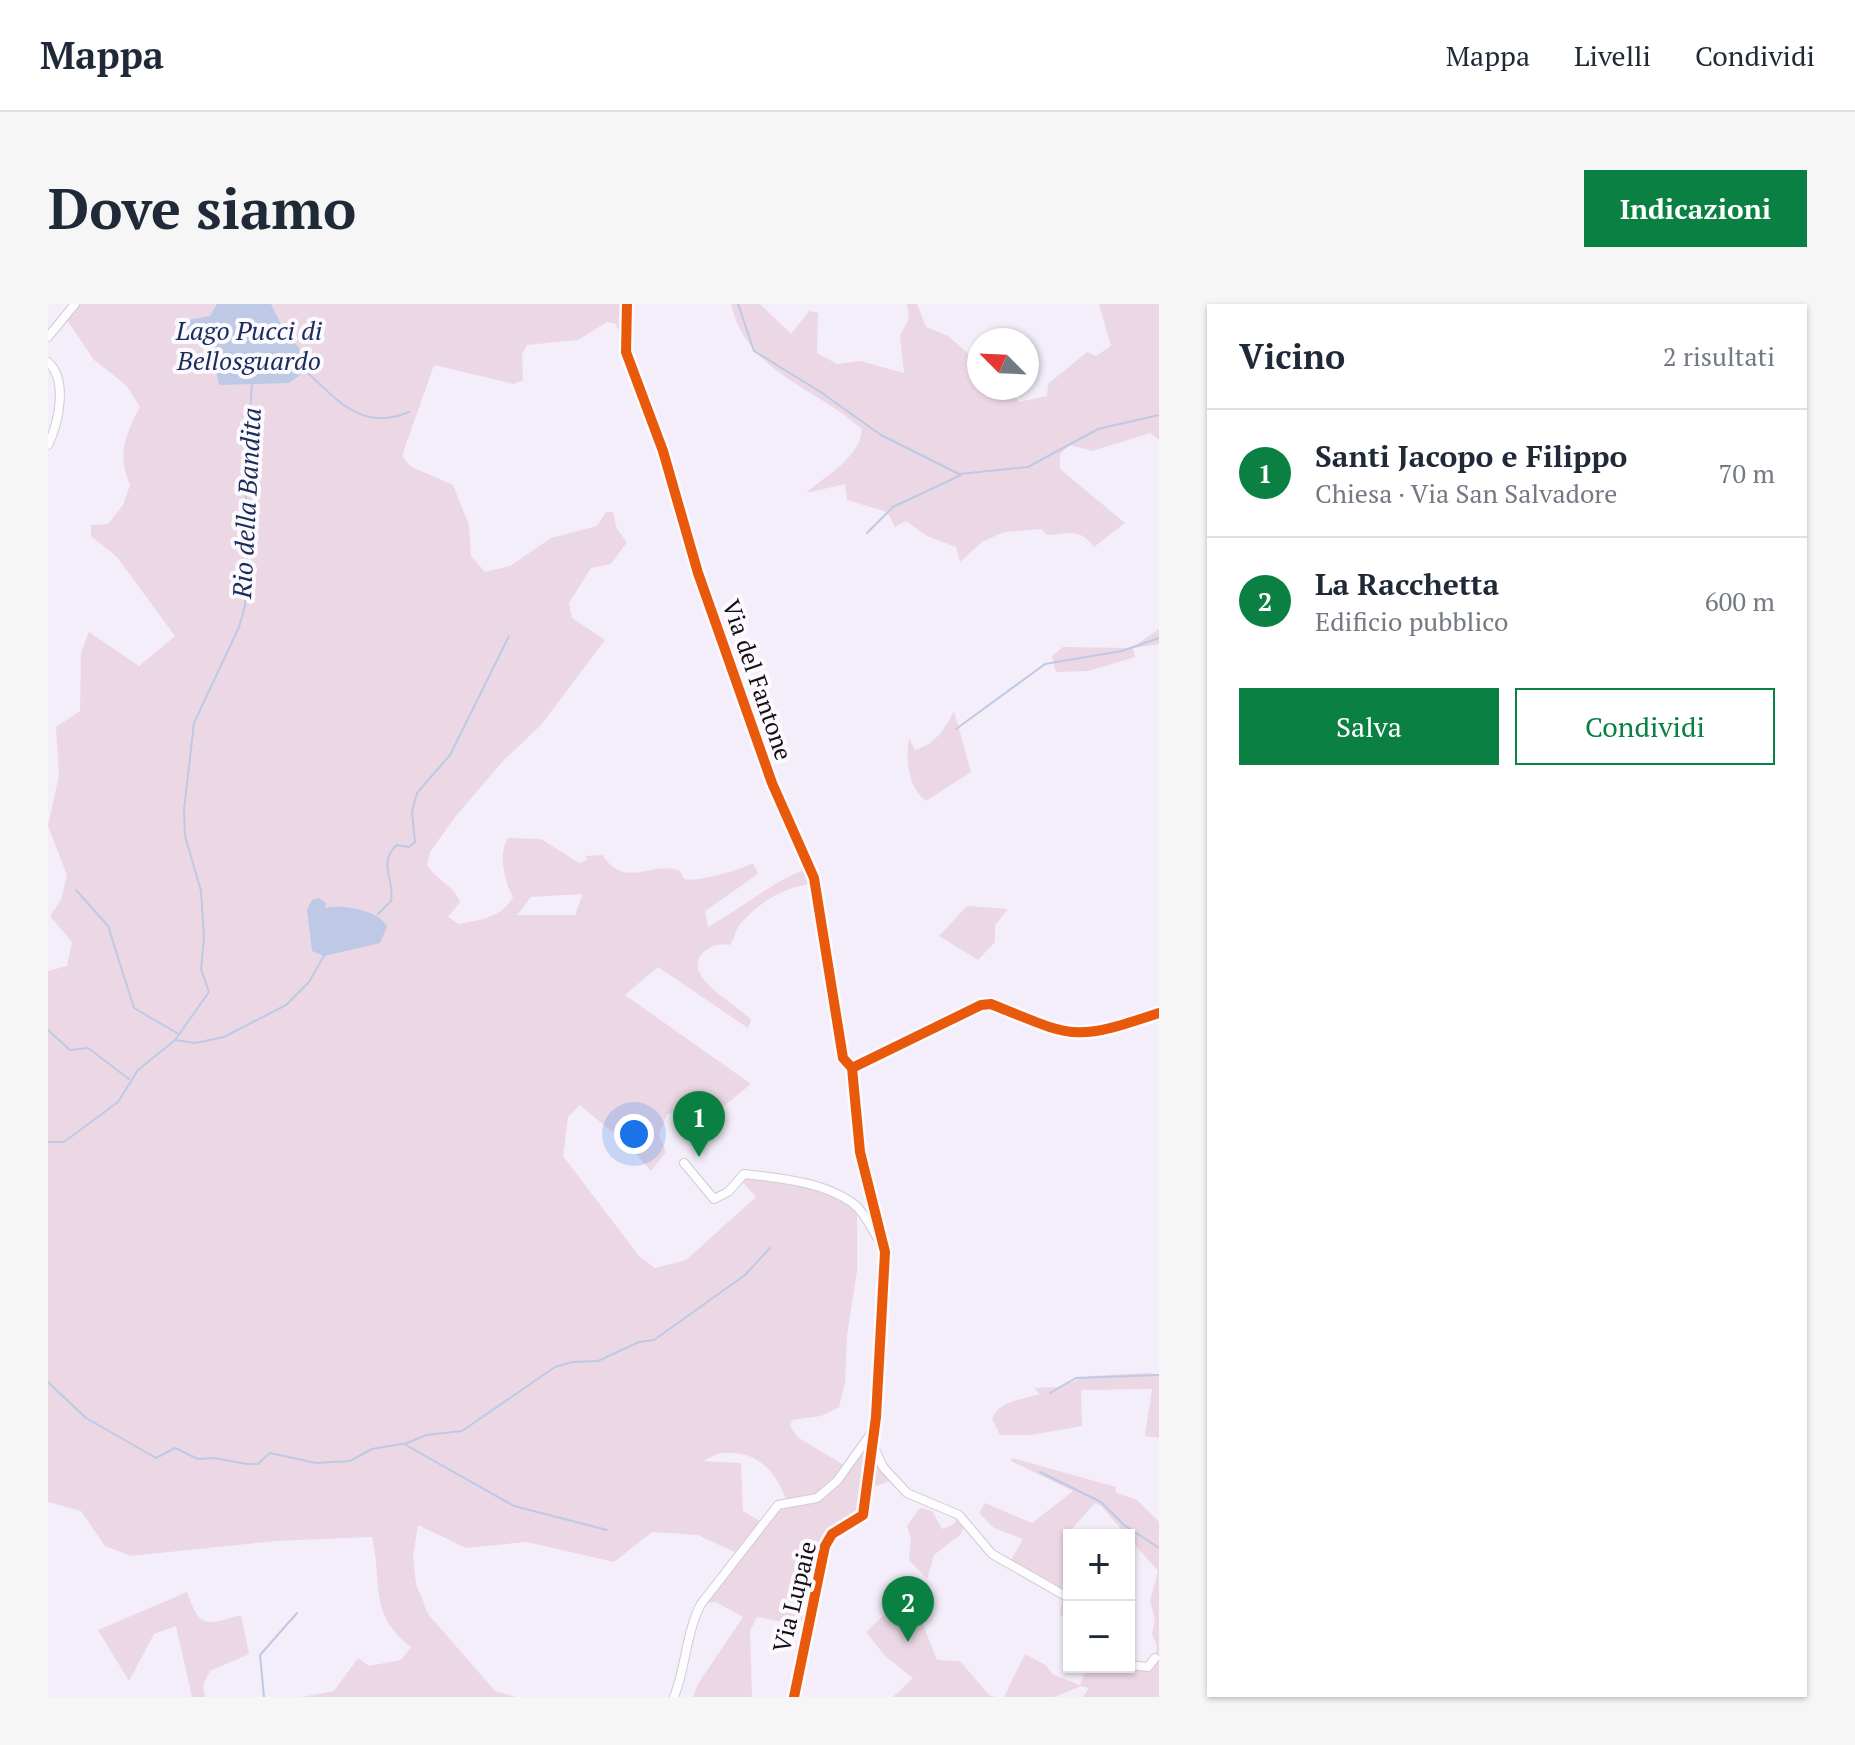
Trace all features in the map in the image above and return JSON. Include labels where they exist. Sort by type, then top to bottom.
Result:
[{"type":"street","points":[[48,337],[75,304]]},
{"type":"street","name":"Via del Fantone","points":[[627,304],[626,352],[663,451],[698,573],[772,783],[814,878],[843,1058],[852,1068],[860,1152],[883,1239]]},
{"type":"street","points":[[48,362],[58,371],[60,383],[54,433],[48,445]]},
{"type":"street","points":[[852,1068],[981,1005],[991,1004],[1058,1033],[1078,1035],[1097,1034],[1159,1013]]},
{"type":"street","points":[[684,1163],[714,1199],[728,1192],[744,1174],[765,1175],[830,1192],[857,1206],[877,1237],[883,1239]]},
{"type":"street","name":"Via Lupaie","points":[[794,1697],[825,1546],[832,1534],[863,1515],[873,1444],[885,1272],[883,1239]]},
{"type":"street","points":[[674,1697],[688,1656],[694,1616],[701,1604],[778,1505],[817,1498],[837,1481],[873,1431]]},
{"type":"street","points":[[873,1444],[883,1467],[907,1493],[959,1515],[992,1554],[1063,1595]]},
{"type":"street","points":[[1135,1666],[1148,1667],[1155,1658]]},
{"type":"shaded area","points":[[75,304],[627,304],[627,328],[619,333],[616,324],[607,322],[578,340],[527,345],[522,354],[523,380],[514,384],[434,365],[402,456],[410,466],[453,485],[469,525],[471,556],[485,572],[510,566],[551,538],[597,526],[606,512],[613,512],[617,529],[627,542],[611,564],[591,568],[569,603],[572,618],[605,640],[541,725],[503,761],[455,817],[430,852],[427,865],[458,896],[460,902],[448,917],[459,924],[497,913],[513,897],[503,868],[503,852],[508,838],[541,839],[579,863],[587,860],[586,856],[602,855],[620,871],[629,873],[667,868],[679,871],[690,880],[719,875],[753,863],[758,874],[705,911],[708,927],[770,887],[810,868],[815,884],[794,887],[763,903],[738,927],[730,945],[711,947],[698,960],[703,979],[751,1020],[748,1028],[658,967],[625,995],[751,1084],[708,1119],[700,1110],[667,1114],[659,1135],[666,1152],[651,1171],[630,1147],[580,1105],[568,1117],[563,1156],[639,1256],[655,1268],[686,1260],[756,1197],[740,1179],[744,1174],[803,1184],[857,1206],[857,1271],[847,1335],[845,1383],[839,1407],[821,1416],[792,1420],[790,1425],[797,1437],[847,1467],[866,1443],[873,1444],[893,1480],[867,1489],[863,1515],[831,1534],[807,1626],[757,1617],[750,1631],[752,1697],[693,1697],[698,1684],[743,1617],[716,1602],[701,1604],[741,1555],[698,1535],[652,1532],[614,1562],[527,1542],[466,1548],[418,1525],[413,1557],[416,1584],[428,1614],[495,1691],[516,1697],[302,1697],[334,1691],[358,1658],[369,1666],[401,1660],[411,1647],[397,1635],[383,1610],[372,1537],[274,1541],[131,1556],[105,1546],[81,1511],[48,1502],[48,971],[67,966],[72,942],[50,916],[61,900],[67,875],[48,826],[59,775],[56,727],[80,711],[81,653],[89,632],[139,666],[175,636],[117,557],[91,536],[91,525],[108,524],[123,505],[130,485],[124,464],[124,445],[140,407],[126,385],[94,360],[65,317]],"holes":[[[583,894],[575,915],[517,915],[531,897]],[[719,1453],[754,1458],[770,1471],[787,1501],[764,1523],[743,1511],[741,1463],[703,1461]]]},
{"type":"shaded area","points":[[731,304],[760,304],[791,334],[809,311],[818,313],[817,353],[837,364],[860,361],[904,373],[900,336],[909,318],[907,304],[917,304],[926,327],[948,336],[967,353],[967,400],[1019,402],[1047,396],[1048,384],[1087,352],[1096,356],[1111,346],[1099,304],[1159,304],[1159,440],[1150,433],[1092,451],[1070,445],[1060,454],[1060,469],[1125,523],[1094,547],[1084,537],[1074,533],[1047,535],[1042,529],[1004,532],[982,542],[960,562],[956,547],[927,536],[906,521],[895,527],[887,512],[847,500],[845,484],[806,493],[849,457],[862,429],[767,363],[739,327]]},
{"type":"shaded area","points":[[1159,629],[1159,644],[1133,648],[1135,657],[1088,671],[1056,672],[1052,656],[1063,647],[1132,648]]},
{"type":"shaded area","points":[[954,711],[971,772],[926,801],[911,780],[909,738],[915,750],[928,744],[943,729]]},
{"type":"shaded area","points":[[967,906],[1008,909],[995,925],[995,942],[978,960],[939,936]]},
{"type":"shaded area","points":[[1159,1375],[1159,1438],[1145,1436],[1152,1389],[1081,1390],[1082,1426],[1031,1435],[1000,1435],[992,1419],[1006,1404],[1040,1394],[1034,1388],[1058,1387],[1089,1376]]},
{"type":"shaded area","points":[[1012,1458],[1116,1487],[1115,1492],[1137,1500],[1159,1522],[1159,1697],[1083,1697],[1089,1688],[1081,1686],[1055,1697],[1004,1697],[1025,1654],[1046,1665],[1052,1674],[1080,1685],[1085,1673],[1135,1673],[1135,1668],[1141,1668],[1155,1658],[1157,1646],[1152,1634],[1155,1619],[1150,1601],[1158,1571],[1135,1545],[1135,1529],[1121,1529],[1101,1506],[1095,1503],[1072,1529],[1063,1529],[1063,1596],[1008,1565],[1023,1539],[994,1528],[979,1513],[985,1503],[1032,1523],[1073,1491],[1011,1461]]},
{"type":"shaded area","points":[[920,1508],[932,1511],[942,1529],[954,1524],[959,1515],[967,1523],[960,1535],[934,1555],[927,1579],[909,1560],[911,1539],[907,1526]]},
{"type":"shaded area","points":[[187,1592],[196,1613],[206,1622],[241,1615],[249,1654],[210,1671],[203,1685],[205,1697],[192,1697],[176,1626],[154,1634],[129,1681],[98,1630]]},
{"type":"shaded area","points":[[888,1611],[902,1632],[921,1620],[937,1660],[960,1661],[989,1695],[995,1697],[893,1697],[913,1678],[885,1656],[866,1632]]},
{"type":"water","name":"Lago Pucci di Bellosguardo","points":[[217,304],[271,304],[288,338],[317,363],[289,383],[219,385],[212,356],[187,329],[188,320],[210,316]]},
{"type":"water","points":[[319,898],[326,903],[325,908],[350,908],[377,916],[387,927],[380,943],[324,956],[312,951],[307,910],[312,900]]},
{"type":"waterway","points":[[738,304],[754,351],[819,391],[881,435],[959,474],[1028,467],[1098,429],[1159,415]]},
{"type":"waterway","points":[[307,372],[340,402],[364,416],[392,417],[409,412]]},
{"type":"waterway","name":"Rio della Bandita","points":[[48,1142],[64,1142],[118,1102],[138,1070],[175,1040],[209,992],[201,969],[204,938],[201,891],[185,836],[184,810],[194,723],[239,627],[245,606],[248,529],[245,480],[252,384]]},
{"type":"waterway","points":[[867,533],[893,507],[961,475]]},
{"type":"waterway","points":[[378,914],[391,901],[387,865],[391,851],[397,845],[409,847],[415,842],[412,812],[417,793],[450,755],[509,636]]},
{"type":"waterway","points":[[956,729],[1045,664],[1122,651],[1159,638]]},
{"type":"waterway","points":[[76,890],[108,926],[134,1008],[177,1033]]},
{"type":"waterway","points":[[175,1040],[195,1043],[224,1037],[286,1005],[309,982],[325,954]]},
{"type":"waterway","points":[[48,1030],[70,1050],[88,1048],[129,1079]]},
{"type":"waterway","points":[[48,1382],[86,1418],[156,1458],[175,1448],[198,1459],[214,1458],[247,1464],[258,1464],[270,1453],[316,1463],[350,1461],[372,1449],[407,1443],[426,1435],[462,1431],[555,1367],[572,1362],[598,1361],[639,1342],[654,1340],[745,1275],[770,1248]]},
{"type":"waterway","points":[[1050,1393],[1076,1378],[1159,1375]]},
{"type":"waterway","points":[[404,1444],[514,1506],[607,1530]]},
{"type":"waterway","points":[[1040,1472],[1101,1502],[1124,1525],[1159,1548]]},
{"type":"waterway","points":[[264,1697],[260,1655],[297,1613]]},
{"type":"cycle path","points":[[627,304],[626,352],[663,451],[698,573],[772,783],[814,878],[843,1058],[852,1068],[860,1152],[885,1252],[876,1417],[863,1515],[832,1534],[825,1546],[794,1697]]},
{"type":"cycle path","points":[[852,1068],[981,1005],[991,1004],[1040,1024],[1074,1032],[1108,1029],[1159,1013]]},
{"type":"place","name":"Santi Jacopo e Filippo","points":[[699,1157]]},
{"type":"place","name":"La Racchetta","points":[[908,1642]]}]
